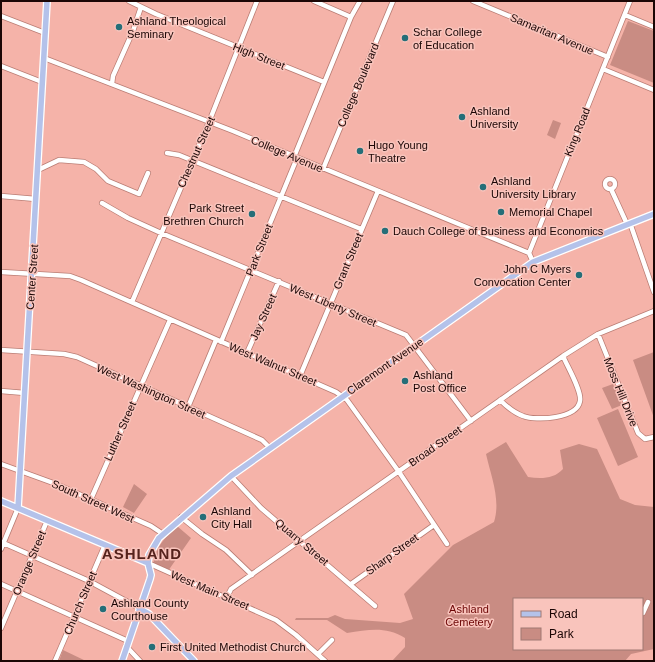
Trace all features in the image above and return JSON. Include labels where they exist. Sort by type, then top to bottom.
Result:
[{"type":"main road","name":"Center Street","points":[[18,508],[47,1]]},
{"type":"main road","name":"Claremont Avenue","points":[[148,563],[151,550],[163,534],[181,517],[231,476],[533,262],[654,214]]},
{"type":"main road","name":"West Main Street","points":[[1,501],[148,563]]},
{"type":"main road","points":[[122,661],[151,574],[148,563]]},
{"type":"main road","points":[[139,608],[149,614],[194,661]]},
{"type":"street","name":"High Street","points":[[129,1],[239,48],[324,82]]},
{"type":"street","name":"Chestnut Street","points":[[132,302],[191,161],[209,122],[257,1]]},
{"type":"street","points":[[314,1],[351,17]]},
{"type":"street","name":"Park Street","points":[[188,407],[251,270],[324,82],[351,17],[360,1]]},
{"type":"street","name":"College Boulevard","points":[[323,169],[393,1]]},
{"type":"street","name":"Samaritan Avenue","points":[[474,1],[608,57]]},
{"type":"street","name":"King Road","points":[[529,253],[630,1]]},
{"type":"street","points":[[112,84],[113,76],[133,30],[141,7]]},
{"type":"street","points":[[625,15],[654,27]]},
{"type":"street","points":[[1,16],[45,33]]},
{"type":"street","name":"College Avenue","points":[[44,58],[209,122],[529,253]]},
{"type":"street","points":[[1,66],[42,82]]},
{"type":"street","points":[[603,69],[654,90]]},
{"type":"street","points":[[167,153],[176,154],[361,229]]},
{"type":"street","points":[[38,170],[59,160],[84,162],[96,169],[108,181],[139,194],[148,173]]},
{"type":"street","points":[[611,189],[628,224],[654,292]]},
{"type":"street","name":"Grant Street","points":[[300,376],[329,304],[378,191]]},
{"type":"street","points":[[1,196],[36,199]]},
{"type":"street","name":"West Liberty Street","points":[[102,203],[128,218],[161,233],[406,335],[415,345],[470,421]]},
{"type":"street","points":[[529,253],[533,262]]},
{"type":"street","name":"West Walnut Street","points":[[1,272],[70,276],[343,396],[399,472],[447,544]]},
{"type":"street","name":"Jay Street","points":[[247,353],[279,281]]},
{"type":"street","name":"Broad Street","points":[[227,596],[231,590],[252,575],[563,356],[598,334],[654,311]]},
{"type":"street","name":"Luther Street","points":[[91,499],[170,320]]},
{"type":"street","name":"Moss Hill Drive","points":[[598,334],[638,433],[645,439],[654,438]]},
{"type":"street","name":"West Washington Street","points":[[1,350],[70,355],[262,440],[270,448]]},
{"type":"street","points":[[500,400],[515,413],[534,419],[542,419],[574,411],[580,404],[580,395],[563,356]]},
{"type":"street","points":[[1,391],[25,393]]},
{"type":"street","name":"South Street West","points":[[1,464],[56,484],[91,499],[163,534]]},
{"type":"street","name":"Quarry Street","points":[[231,476],[261,508],[375,606]]},
{"type":"street","name":"Center Street","points":[[1,549],[2,543],[18,508]]},
{"type":"street","points":[[181,517],[202,534],[226,550],[252,575]]},
{"type":"street","name":"Orange Street","points":[[1,628],[47,521]]},
{"type":"street","name":"Sharp Street","points":[[351,584],[434,525]]},
{"type":"street","points":[[2,543],[89,581],[139,608]]},
{"type":"street","name":"Church Street","points":[[55,661],[105,545]]},
{"type":"street","name":"West Main Street","points":[[148,563],[227,596],[282,624],[325,661]]},
{"type":"street","points":[[1,584],[74,616],[127,644],[140,661]]},
{"type":"street","points":[[643,613],[648,602]]},
{"type":"street","points":[[318,654],[332,640]]},
{"type":"green space","points":[[628,21],[654,31],[654,83],[610,65]]},
{"type":"green space","points":[[553,120],[561,123],[555,139],[547,135]]},
{"type":"green space","points":[[654,352],[654,418],[633,360]]},
{"type":"green space","points":[[613,384],[622,405],[612,409],[602,388]]},
{"type":"green space","points":[[618,409],[638,457],[618,466],[597,418]]},
{"type":"green space","name":"Ashland Cemetery","points":[[506,442],[528,477],[538,478],[556,475],[563,469],[560,450],[579,444],[597,449],[620,499],[635,505],[654,507],[654,649],[631,654],[625,661],[392,661],[405,647],[405,638],[398,634],[384,630],[347,633],[327,620],[295,620],[296,618],[328,618],[335,615],[345,619],[400,623],[413,619],[404,594],[453,545],[494,522],[496,514],[496,497],[486,454]]},
{"type":"green space","points":[[134,484],[147,494],[134,513],[123,507]]},
{"type":"green space","points":[[177,526],[191,538],[168,571],[153,565],[156,552],[161,543]]},
{"type":"green space","points":[[63,650],[86,661],[59,661]]},
{"type":"place","name":"Ashland Theological Seminary","points":[[119,27]]},
{"type":"place","name":"Schar College of Education","points":[[405,38]]},
{"type":"place","name":"Ashland University","points":[[462,117]]},
{"type":"place","name":"Hugo Young Theatre","points":[[360,151]]},
{"type":"place","name":"Ashland University Library","points":[[483,187]]},
{"type":"place","name":"Memorial Chapel","points":[[501,212]]},
{"type":"place","name":"Park Street Brethren Church","points":[[252,214]]},
{"type":"place","name":"Dauch College of Business and Economics","points":[[385,231]]},
{"type":"place","name":"John C Myers Convocation Center","points":[[579,275]]},
{"type":"place","name":"Ashland Post Office","points":[[405,381]]},
{"type":"place","name":"Ashland City Hall","points":[[203,517]]},
{"type":"place","name":"Ashland County Courthouse","points":[[103,609]]},
{"type":"place","name":"First United Methodist Church","points":[[152,647]]},
{"type":"district","name":"ASHLAND","points":[[142,553]]}]
